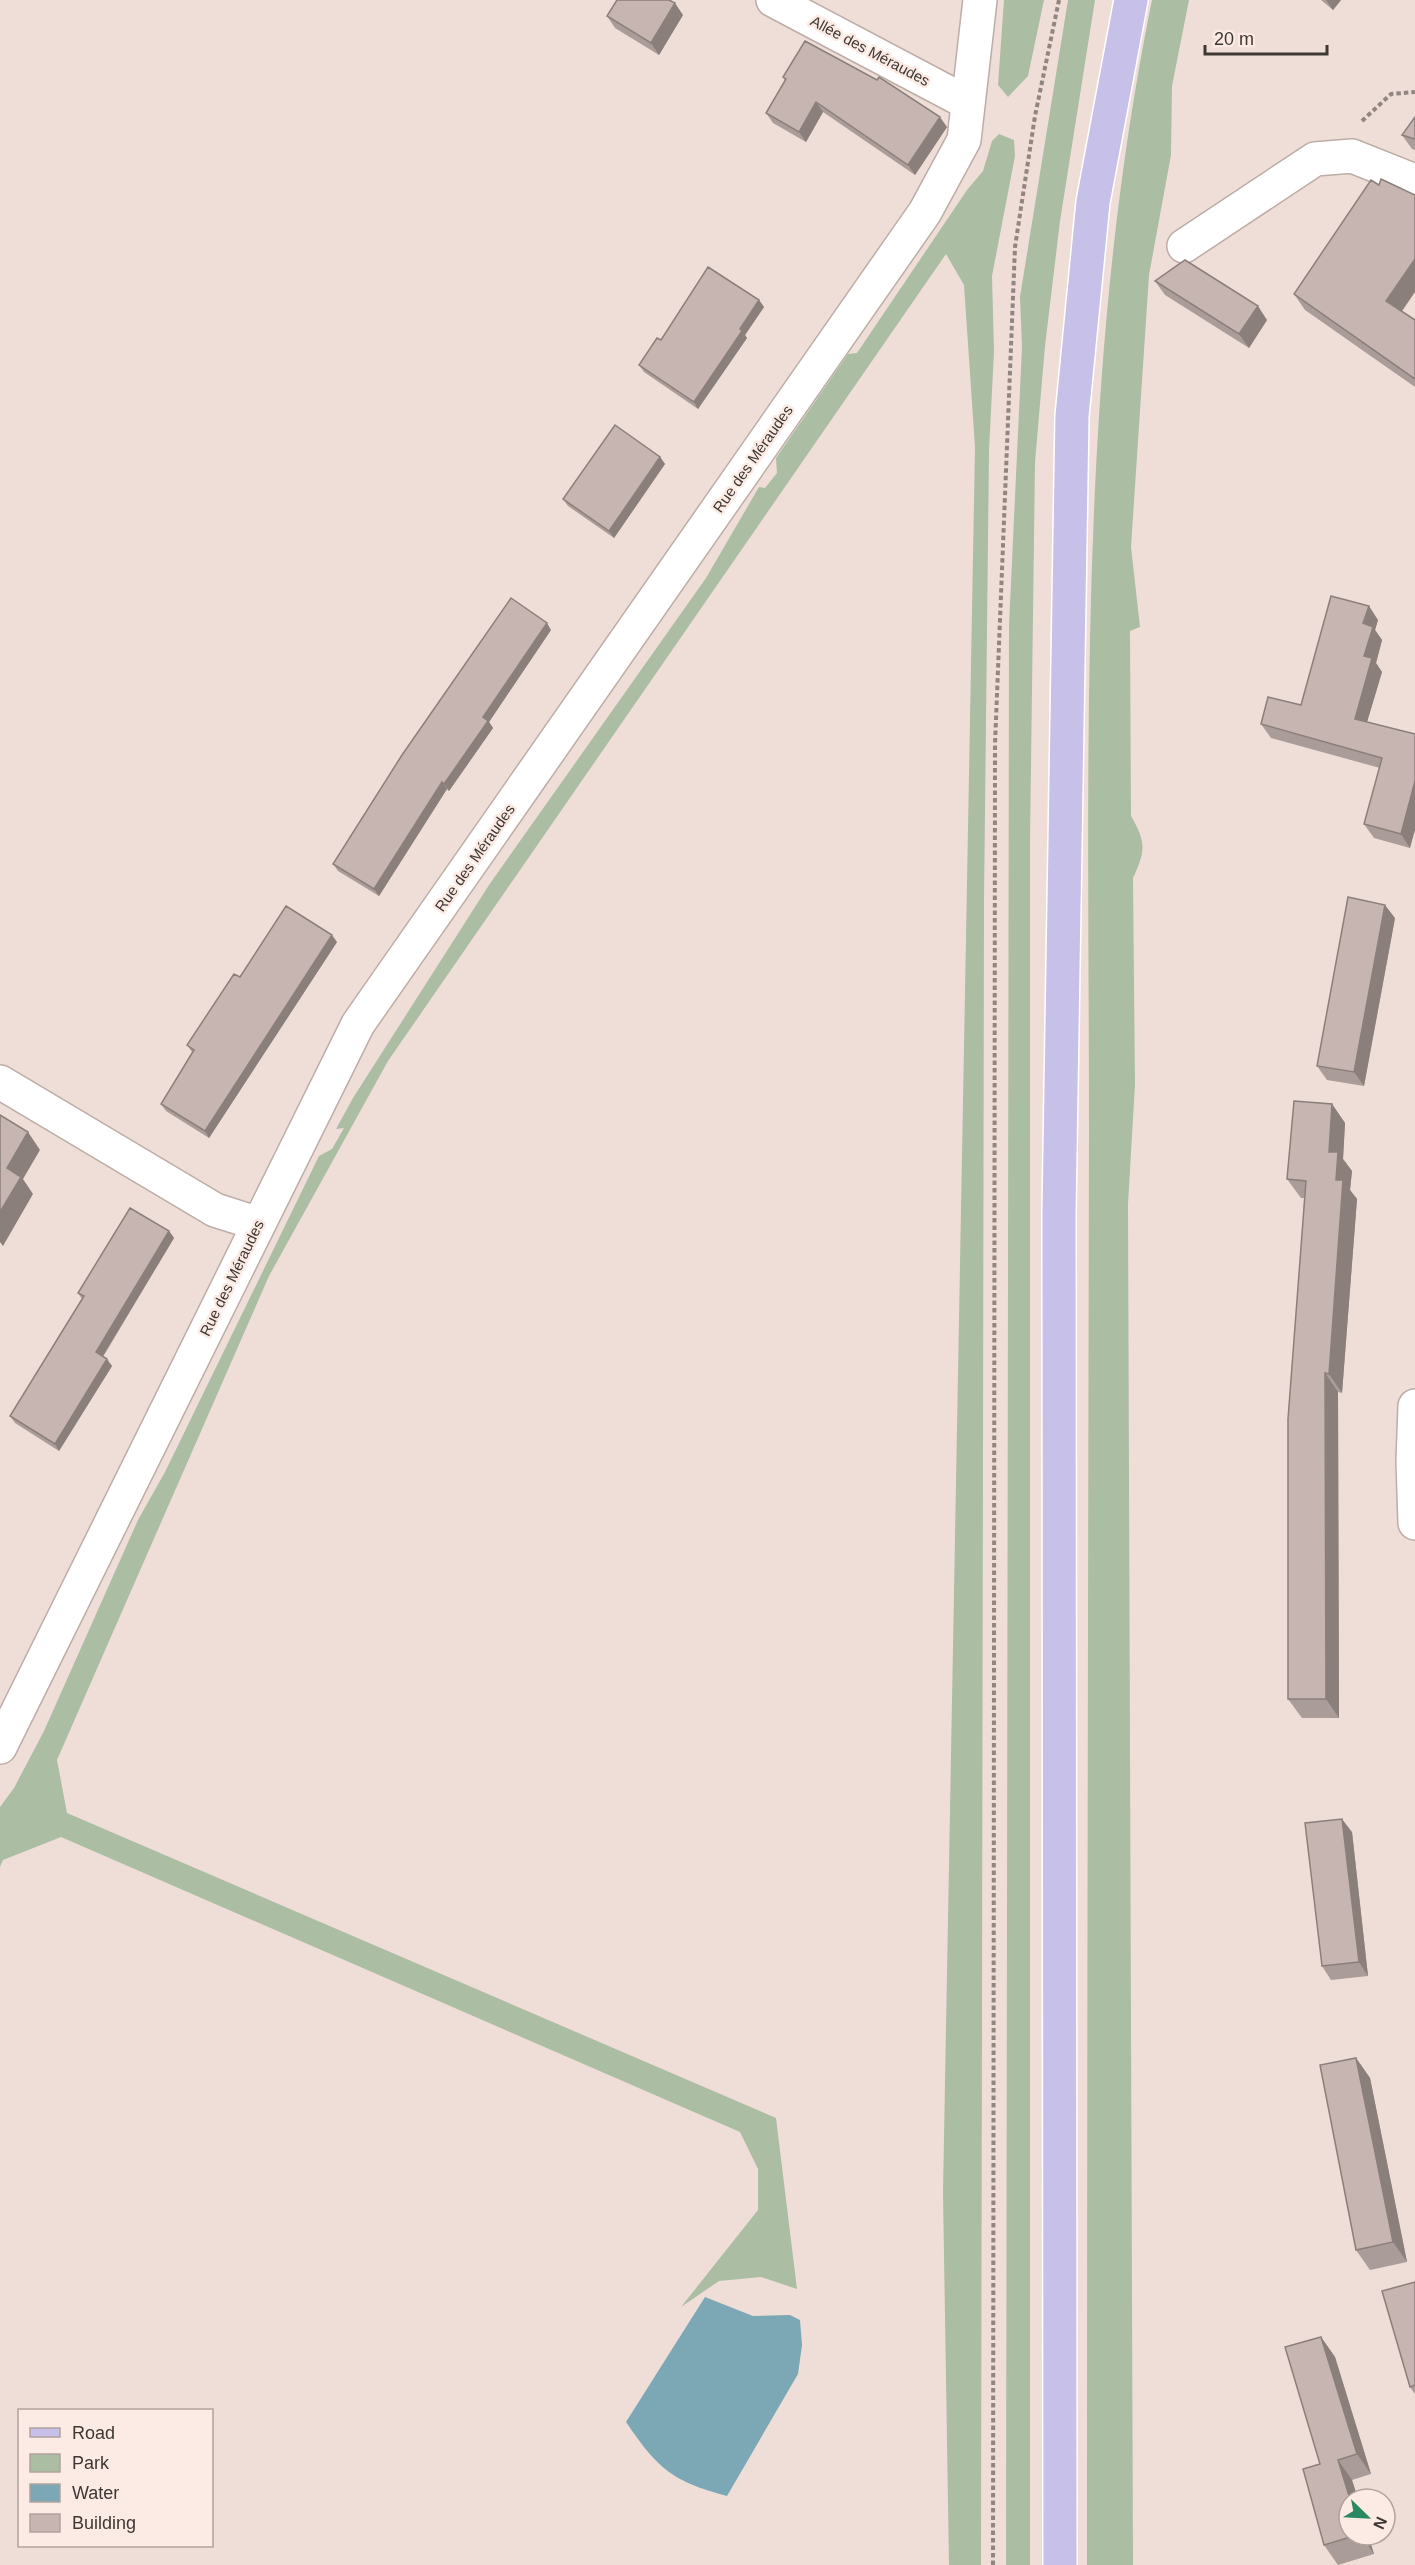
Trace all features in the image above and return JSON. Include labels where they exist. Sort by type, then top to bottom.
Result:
[{"type":"main road","points":[[1060,2565],[1059,1211],[1072,416],[1093,202],[1131,0]]},
{"type":"street","name":"Allée des Méraudes","points":[[773,0],[966,102]]},
{"type":"street","name":"Rue des Méraudes","points":[[0,1747],[358,1024],[926,212],[964,140],[966,102],[980,0]]},
{"type":"street","points":[[1184,246],[1315,159],[1352,156],[1415,181]]},
{"type":"street","points":[[0,1082],[215,1210],[259,1224]]},
{"type":"street","points":[[1415,1406],[1413,1461],[1415,1523]]},
{"type":"path","points":[[993,2565],[995,744],[1015,247],[1035,116],[1059,0]]},
{"type":"path","points":[[1352,156],[1360,123],[1391,94],[1415,92]]},
{"type":"green space","points":[[1004,0],[1044,0],[1028,76],[1008,97],[998,85]]},
{"type":"green space","points":[[1068,0],[1095,0],[1060,221],[1045,346],[1035,462],[1030,842],[1030,2565],[1006,2565],[1009,626],[1022,347],[1020,297]]},
{"type":"green space","points":[[1152,0],[1189,0],[1172,86],[1171,155],[1149,275],[1131,547],[1140,627],[1130,631],[1131,816],[1142,840],[1142,853],[1133,878],[1135,1084],[1128,1204],[1133,2565],[1087,2565],[1088,848],[1092,564],[1099,422],[1110,280],[1127,140]]},
{"type":"green space","points":[[999,134],[1014,140],[1015,156],[992,276],[994,351],[989,451],[984,901],[981,2565],[949,2565],[943,2192],[975,447],[964,285],[946,254],[388,1061],[269,1276],[57,1760],[67,1813],[776,2118],[797,2289],[761,2277],[719,2281],[681,2307],[758,2210],[758,2169],[740,2132],[61,1837],[3,1860],[0,1867],[0,1807],[14,1788],[44,1731],[138,1520],[165,1472],[319,1156],[332,1149],[344,1128],[336,1129],[353,1098],[489,885],[706,578],[759,487],[765,488],[777,473],[776,458],[848,354],[857,353],[967,190],[983,171],[992,141]]},
{"type":"water","points":[[705,2297],[753,2316],[790,2315],[800,2320],[802,2345],[798,2374],[727,2496],[693,2485],[668,2471],[648,2451],[626,2422]]},
{"type":"building","points":[[617,0],[669,0],[675,3],[651,43],[607,16]]},
{"type":"building","points":[[805,41],[877,80],[879,77],[940,117],[908,165],[816,102],[799,132],[766,113],[786,79],[783,77]]},
{"type":"building","points":[[1415,117],[1415,139],[1402,135]]},
{"type":"building","points":[[1381,179],[1415,195],[1415,259],[1386,301],[1415,320],[1415,379],[1294,294],[1371,180],[1379,185]]},
{"type":"building","points":[[1185,260],[1258,306],[1239,334],[1155,281]]},
{"type":"building","points":[[708,267],[759,300],[740,329],[742,331],[694,402],[639,365],[657,338],[661,340]]},
{"type":"building","points":[[615,425],[660,457],[609,531],[563,499]]},
{"type":"building","points":[[1331,596],[1369,606],[1363,623],[1373,627],[1364,656],[1372,658],[1355,719],[1415,734],[1415,781],[1401,834],[1364,824],[1382,758],[1261,724],[1268,697],[1301,705]]},
{"type":"building","points":[[511,598],[547,623],[483,717],[488,721],[444,784],[442,782],[374,889],[333,864],[402,755]]},
{"type":"building","points":[[1348,897],[1385,905],[1354,1072],[1317,1066]]},
{"type":"building","points":[[286,906],[332,935],[205,1131],[161,1104],[194,1050],[187,1045],[234,974],[240,977]]},
{"type":"building","points":[[1294,1101],[1332,1104],[1329,1152],[1338,1152],[1336,1180],[1343,1180],[1329,1374],[1325,1373],[1326,1699],[1288,1699],[1288,1419],[1306,1181],[1287,1179]]},
{"type":"building","points":[[0,1115],[28,1132],[7,1168],[21,1177],[0,1212]]},
{"type":"building","points":[[130,1208],[169,1231],[96,1352],[107,1359],[55,1444],[10,1416],[84,1296],[78,1293]]},
{"type":"building","points":[[1342,1819],[1359,1962],[1322,1966],[1305,1823]]},
{"type":"building","points":[[1356,2058],[1393,2242],[1356,2250],[1320,2065]]},
{"type":"building","points":[[1415,2282],[1415,2385],[1410,2387],[1382,2291]]},
{"type":"building","points":[[1321,2337],[1357,2454],[1338,2460],[1346,2487],[1337,2487],[1337,2541],[1324,2545],[1303,2469],[1320,2464],[1285,2347]]}]
